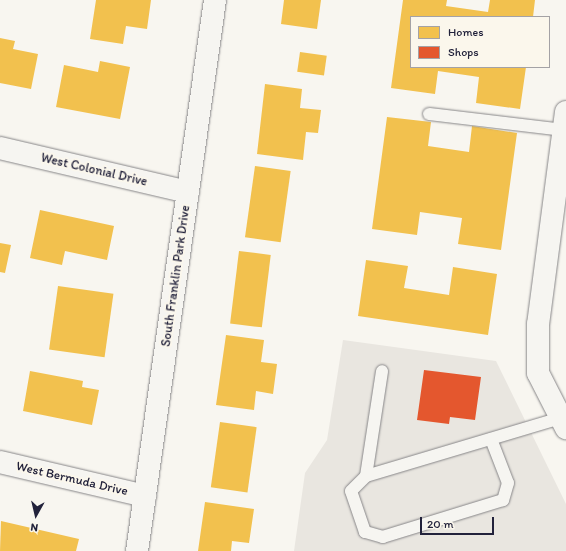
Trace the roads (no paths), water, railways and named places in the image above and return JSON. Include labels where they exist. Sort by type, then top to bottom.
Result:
[{"type":"street","name":"South Franklin Park Drive","points":[[137,551],[215,0]]},
{"type":"street","points":[[564,423],[538,373],[538,324],[565,121]]},
{"type":"street","name":"West Colonial Drive","points":[[0,148],[188,192]]},
{"type":"street","name":"West Bermuda Drive","points":[[0,462],[145,496]]},
{"type":"lane","points":[[429,114],[565,121]]},
{"type":"lane","points":[[366,476],[382,371]]},
{"type":"lane","points":[[491,439],[508,483],[503,500],[384,537],[365,532],[351,491],[366,476],[491,439],[564,423]]}]
